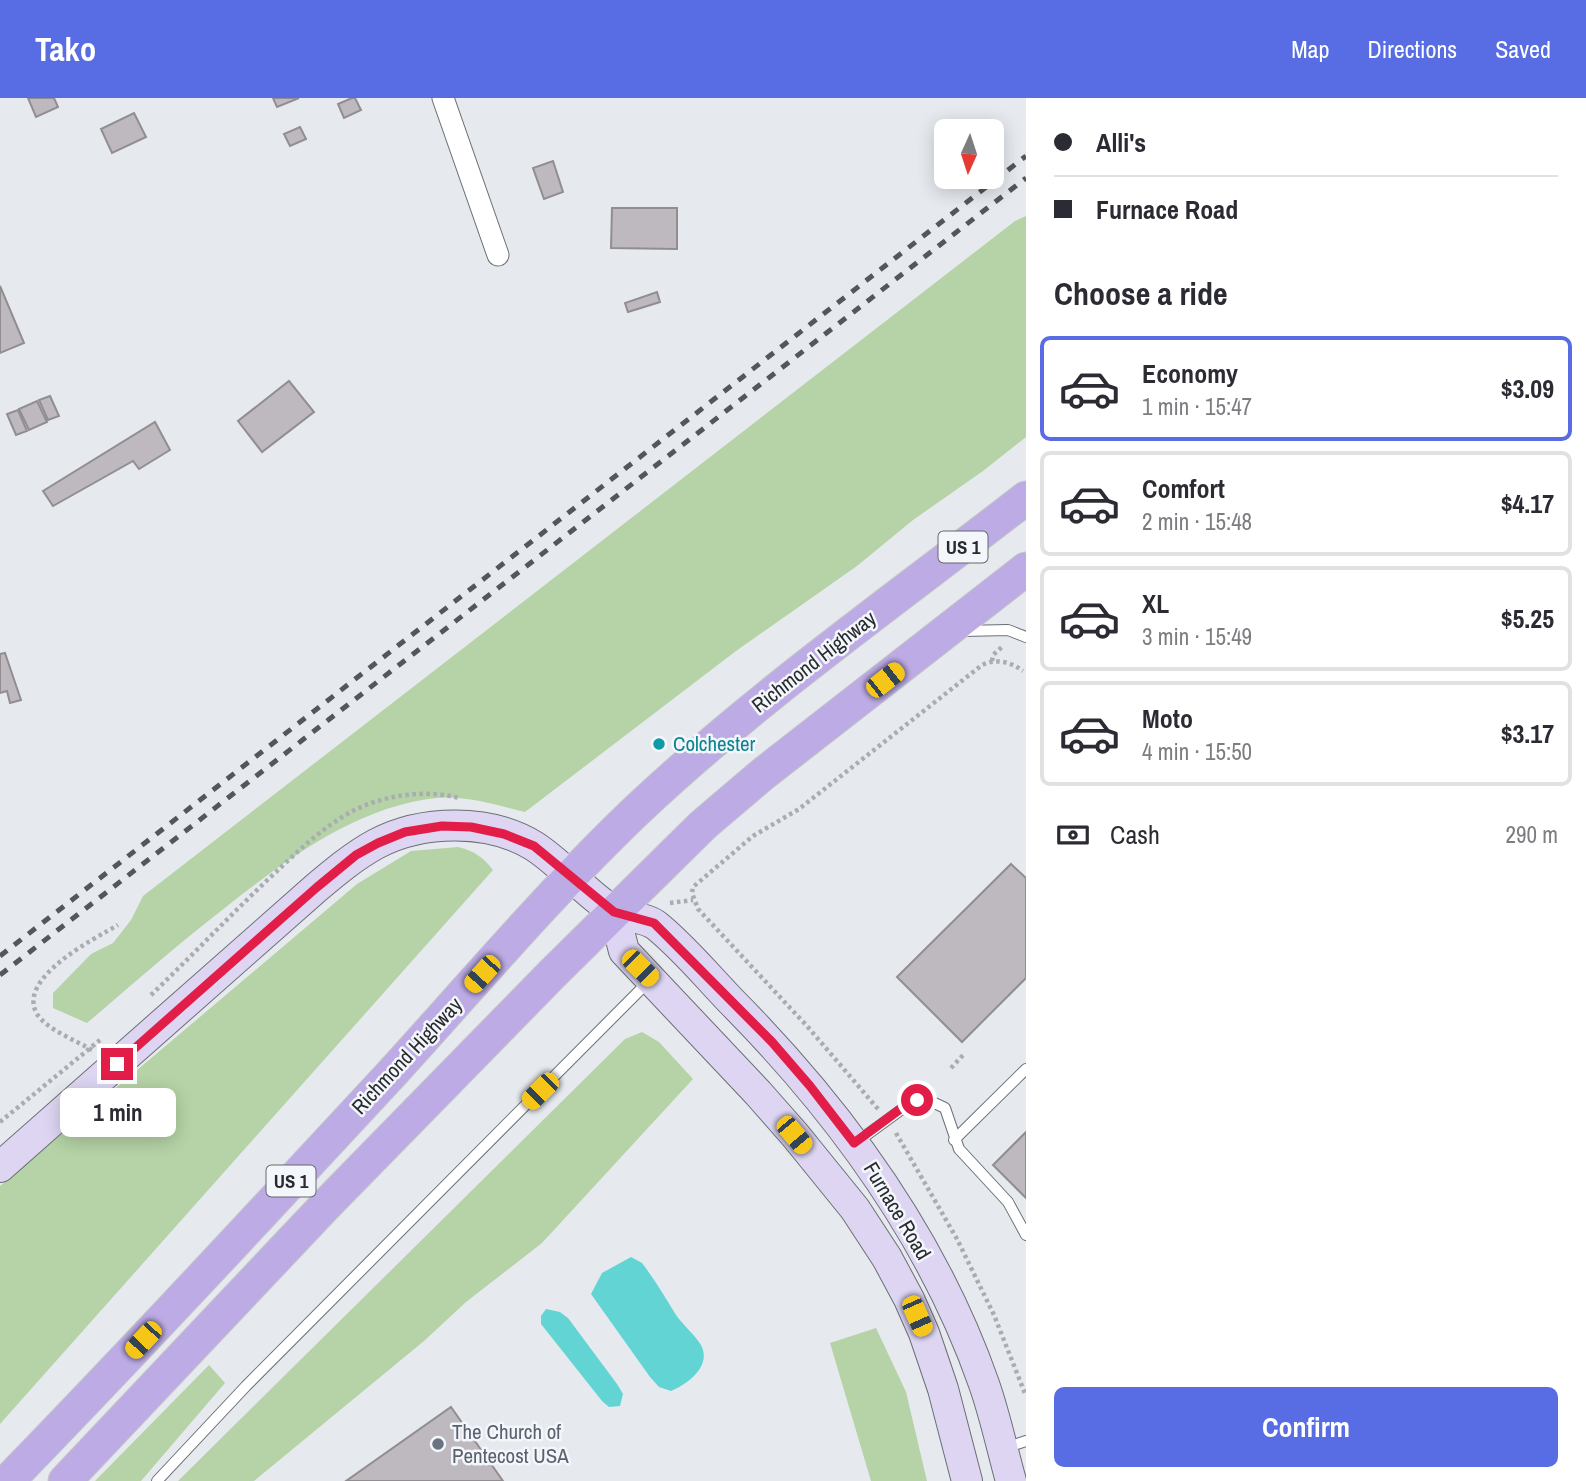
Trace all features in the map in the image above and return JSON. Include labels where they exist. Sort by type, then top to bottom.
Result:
[{"type":"main road","name":"Richmond Highway","points":[[8,1481],[126,1359],[570,877],[639,808],[746,714],[1026,498]]},
{"type":"main road","name":"US 1","points":[[65,1481],[325,1206],[703,825],[1026,569]]},
{"type":"main road","name":"Furnace Road","points":[[0,1167],[356,855],[378,843],[421,828],[461,827],[488,830],[534,846],[614,912],[654,923],[772,1042],[810,1086],[854,1143],[898,1209],[951,1307],[984,1385],[1014,1445],[1011,1481]]},
{"type":"main road","name":"Furnace Road","points":[[614,912],[624,951],[787,1127],[869,1231],[909,1299],[924,1333],[943,1388],[965,1471]]},
{"type":"main road","points":[[965,1471],[1014,1445]]},
{"type":"street","points":[[443,98],[498,255]]},
{"type":"lane","points":[[946,632],[999,629],[1026,637]]},
{"type":"lane","points":[[157,1481],[246,1386],[651,979]]},
{"type":"lane","points":[[954,1140],[1026,1069]]},
{"type":"lane","points":[[854,1143],[917,1100],[928,1100],[945,1108],[958,1149],[1007,1202],[1026,1235]]},
{"type":"path","points":[[870,1099],[807,1026],[698,909],[693,900],[693,887],[753,836],[787,819],[977,668],[993,658],[1010,663],[1023,671]]},
{"type":"path","points":[[145,1001],[245,900],[299,850],[350,813],[394,798],[444,794]]},
{"type":"path","points":[[117,1064],[46,1024],[36,1013],[35,996],[41,978],[49,971],[82,946],[118,925]]},
{"type":"path","points":[[0,1122],[105,1035]]},
{"type":"path","points":[[951,1068],[964,1054]]},
{"type":"path","points":[[901,1140],[957,1239],[994,1315],[1026,1396]]},
{"type":"green space","points":[[1026,216],[1026,437],[913,520],[857,566],[736,651],[525,812],[481,801],[447,797],[407,803],[378,812],[324,838],[273,871],[190,935],[87,1023],[53,1008],[53,993],[91,954],[113,943],[131,920],[143,896],[1015,221]]},
{"type":"green space","points":[[458,847],[478,855],[493,870],[0,1424],[0,1186],[357,884],[411,851]]},
{"type":"green space","points":[[642,1032],[659,1042],[693,1079],[542,1243],[466,1302],[424,1341],[254,1481],[178,1481],[625,1039]]},
{"type":"green space","points":[[876,1328],[906,1392],[927,1481],[871,1481],[830,1343]]},
{"type":"green space","points":[[209,1365],[225,1383],[141,1481],[95,1481]]},
{"type":"water","points":[[631,1257],[642,1263],[704,1353],[701,1367],[691,1379],[671,1391],[659,1387],[650,1377],[591,1294],[602,1273]]},
{"type":"water","points":[[546,1309],[560,1312],[568,1318],[623,1394],[620,1406],[609,1407],[602,1401],[541,1324],[541,1316]]},
{"type":"building","points":[[28,98],[54,98],[58,107],[36,117]]},
{"type":"building","points":[[273,98],[299,98],[277,107]]},
{"type":"building","points":[[355,98],[361,110],[344,118],[338,104]]},
{"type":"building","points":[[134,113],[146,137],[112,153],[101,129]]},
{"type":"building","points":[[300,127],[306,139],[290,146],[284,134]]},
{"type":"building","points":[[553,161],[563,192],[544,199],[533,168]]},
{"type":"building","points":[[612,208],[677,208],[677,249],[611,248]]},
{"type":"building","points":[[0,286],[24,343],[0,353]]},
{"type":"building","points":[[657,292],[660,302],[628,312],[625,303]]},
{"type":"building","points":[[289,381],[314,412],[262,452],[238,421]]},
{"type":"building","points":[[50,396],[59,416],[48,420],[39,400]]},
{"type":"building","points":[[37,401],[47,422],[29,430],[19,409]]},
{"type":"building","points":[[18,410],[27,431],[16,435],[7,414]]},
{"type":"building","points":[[155,422],[170,450],[139,469],[133,461],[53,506],[43,491]]},
{"type":"building","points":[[5,653],[21,700],[10,703],[7,691],[0,693],[0,654]]},
{"type":"building","points":[[1011,864],[1026,878],[1026,978],[962,1042],[897,977]]},
{"type":"building","points":[[1026,1132],[1026,1198],[993,1165]]},
{"type":"building","name":"The Church of Pentecost USA","points":[[451,1407],[503,1481],[346,1481]]},
{"type":"railway","points":[[0,956],[1026,156]]},
{"type":"railway","points":[[0,975],[1026,178]]},
{"type":"place","name":"Colchester","points":[[659,744]]},
{"type":"place","name":"The Church of Pentecost USA","points":[[438,1444]]},
{"type":"route","points":[[117,1064],[356,855],[378,843],[421,828],[471,827],[504,834],[534,846],[614,912],[654,923],[772,1042],[854,1143],[917,1100]]}]
